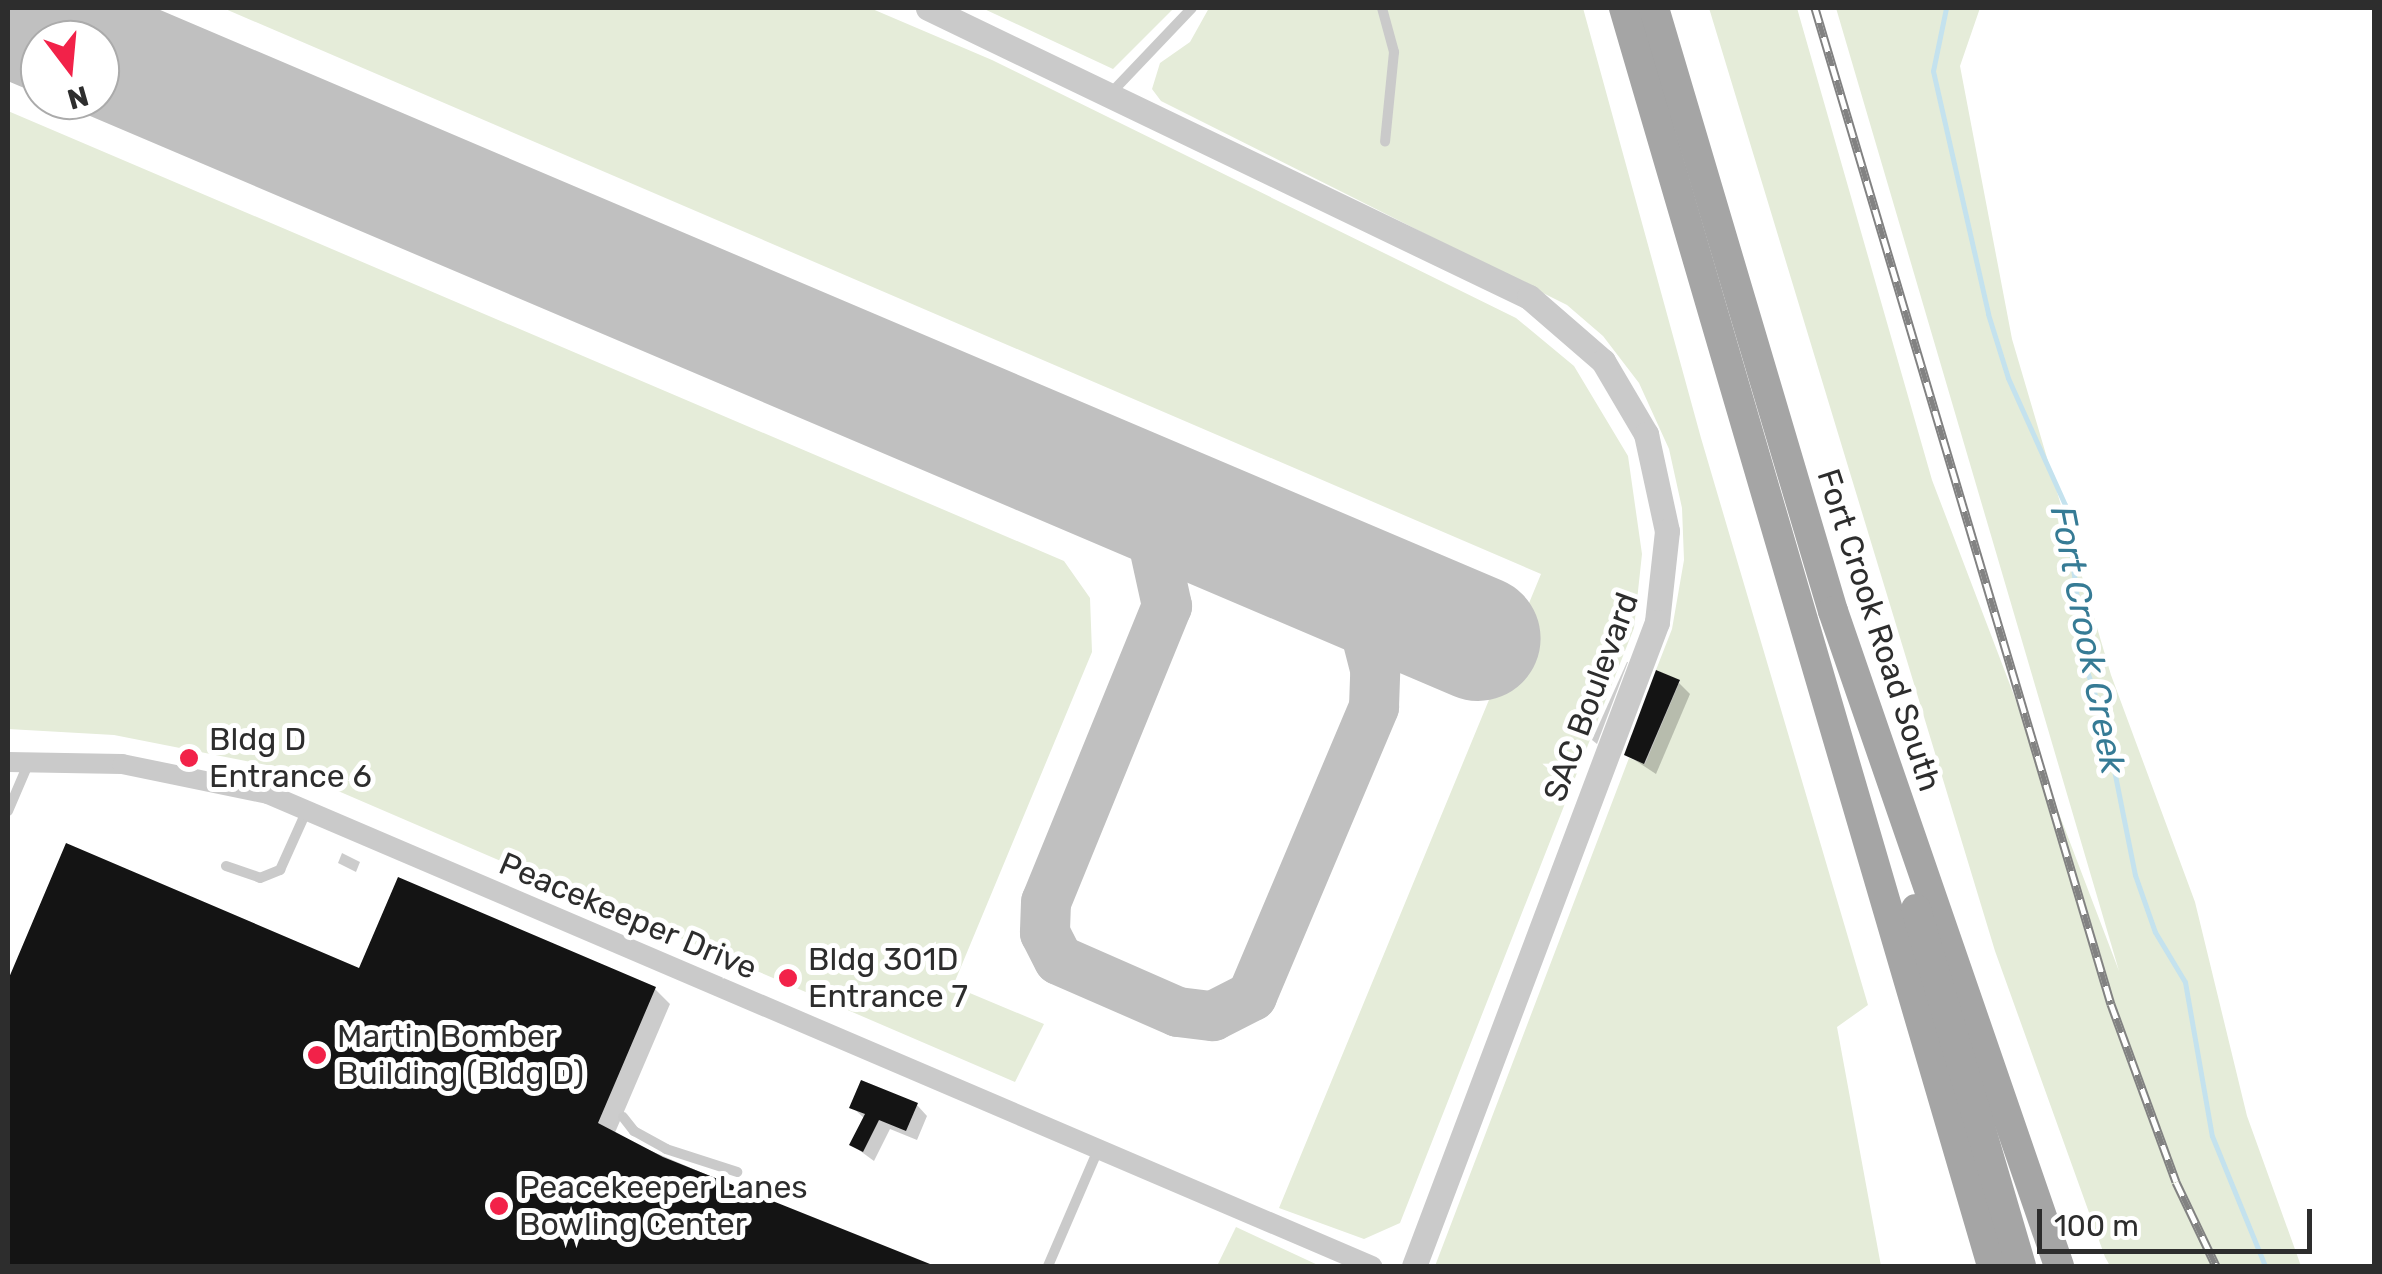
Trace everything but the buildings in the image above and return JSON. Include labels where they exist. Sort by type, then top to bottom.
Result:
[{"type":"main road","name":"Fort Crook Road South","points":[[1624,8],[1992,1266]]},
{"type":"main road","name":"Fort Crook Road South","points":[[1654,8],[1833,611],[2059,1266]]},
{"type":"main road","points":[[1833,611],[2020,1266]]},
{"type":"street","name":"SAC Boulevard","points":[[928,8],[1483,273],[1561,318],[1620,382],[1657,467],[1668,558],[1657,622],[1414,1266]]},
{"type":"street","name":"Peacekeeper Drive","points":[[18,761],[157,770],[307,810],[1372,1266]]},
{"type":"lane","points":[[1110,94],[1192,8]]},
{"type":"lane","points":[[1382,8],[1394,52],[1384,142]]},
{"type":"lane","points":[[8,811],[18,761]]},
{"type":"lane","points":[[226,866],[260,878],[280,870],[307,810]]},
{"type":"lane","points":[[623,1117],[634,1132],[666,1149],[737,1172]]},
{"type":"lane","points":[[1048,1266],[1098,1150]]},
{"type":"green space","points":[[223,8],[870,8],[992,60],[1516,318],[1574,366],[1628,456],[1642,554],[1634,628],[1400,1223],[1364,1239],[1279,1208],[1541,574]]},
{"type":"green space","points":[[982,8],[1174,8],[1113,69]]},
{"type":"green space","points":[[1209,8],[1583,8],[1701,438],[1868,1005],[1837,1027],[1881,1266],[1435,1266],[1629,758],[1645,764],[1680,681],[1656,670],[1672,629],[1684,560],[1682,508],[1669,449],[1639,383],[1603,336],[1567,305],[1161,101],[1152,89],[1160,63],[1190,42]]},
{"type":"green space","points":[[1709,8],[1797,8],[1932,480],[2119,971],[1836,8],[1980,8],[1960,66],[2012,339],[2111,675],[2195,902],[2247,1116],[2301,1266],[2110,1266],[2105,1257],[1995,951]]},
{"type":"green space","points":[[8,111],[20,116],[20,120],[29,120],[1064,561],[1090,598],[1092,652],[953,986],[1044,1024],[1015,1082],[287,769],[114,735],[8,729]]},
{"type":"green space","points":[[1236,1227],[1320,1266],[1217,1266]]},
{"type":"waterway","name":"Fort Crook Creek","points":[[1946,8],[1933,71],[1988,314],[2008,378],[2065,505],[2086,668],[2105,725],[2135,875],[2155,932],[2185,982],[2212,1136],[2265,1266]]},
{"type":"taxiway","points":[[1086,471],[1121,496],[1151,533],[1167,606],[1046,902],[1045,933],[1059,960],[1178,1012],[1213,1016],[1252,996],[1374,707],[1375,669],[1365,630],[1341,596],[1293,560]]},
{"type":"runway","points":[[8,13],[25,20]]},
{"type":"runway","points":[[120,61],[1478,638]]},
{"type":"railway","points":[[1815,8],[2111,1004],[2176,1182],[2216,1266]]},
{"type":"place","name":"Bldg D Entrance 6","points":[[189,758]]},
{"type":"place","name":"Bldg 301D Entrance 7","points":[[788,978]]},
{"type":"place","name":"Martin Bomber Building (Bldg D)","points":[[317,1055]]},
{"type":"place","name":"Peacekeeper Lanes Bowling Center","points":[[499,1206]]}]
